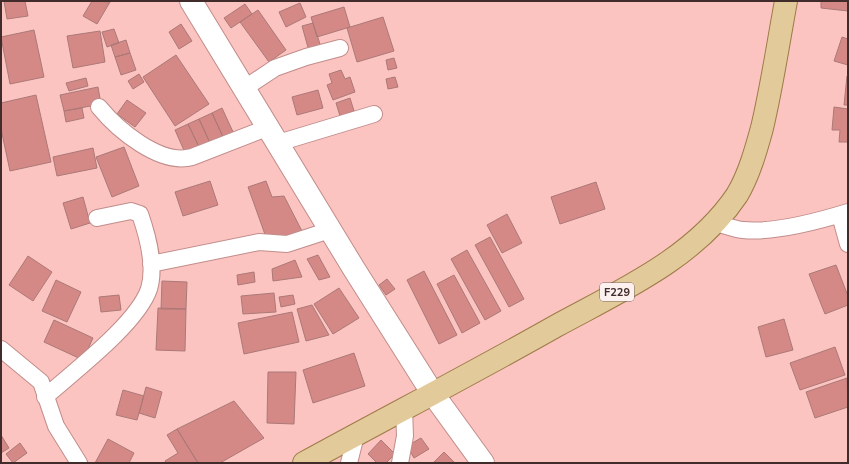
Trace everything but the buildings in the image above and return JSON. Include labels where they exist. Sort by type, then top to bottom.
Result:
[{"type":"main road","points":[[191,1],[274,135],[330,230],[433,394],[483,463]]},
{"type":"main road","name":"F229","points":[[304,463],[404,408],[433,394],[633,283],[677,255],[716,223],[738,193],[756,150],[777,58],[786,1]]},
{"type":"street","points":[[245,88],[275,68],[306,56],[340,48]]},
{"type":"street","points":[[99,107],[109,119],[134,140],[156,152],[180,159],[274,135],[374,114]]},
{"type":"street","points":[[45,397],[107,343],[129,320],[142,302],[148,290],[152,264],[140,214],[131,210],[96,218]]},
{"type":"street","points":[[716,223],[742,230],[763,230],[844,214],[848,244]]},
{"type":"street","points":[[152,264],[259,242],[287,244],[330,230]]},
{"type":"street","points":[[1,349],[40,382],[56,426],[79,463]]},
{"type":"street","points":[[400,463],[405,436],[404,408]]},
{"type":"street","points":[[349,463],[356,435]]}]
